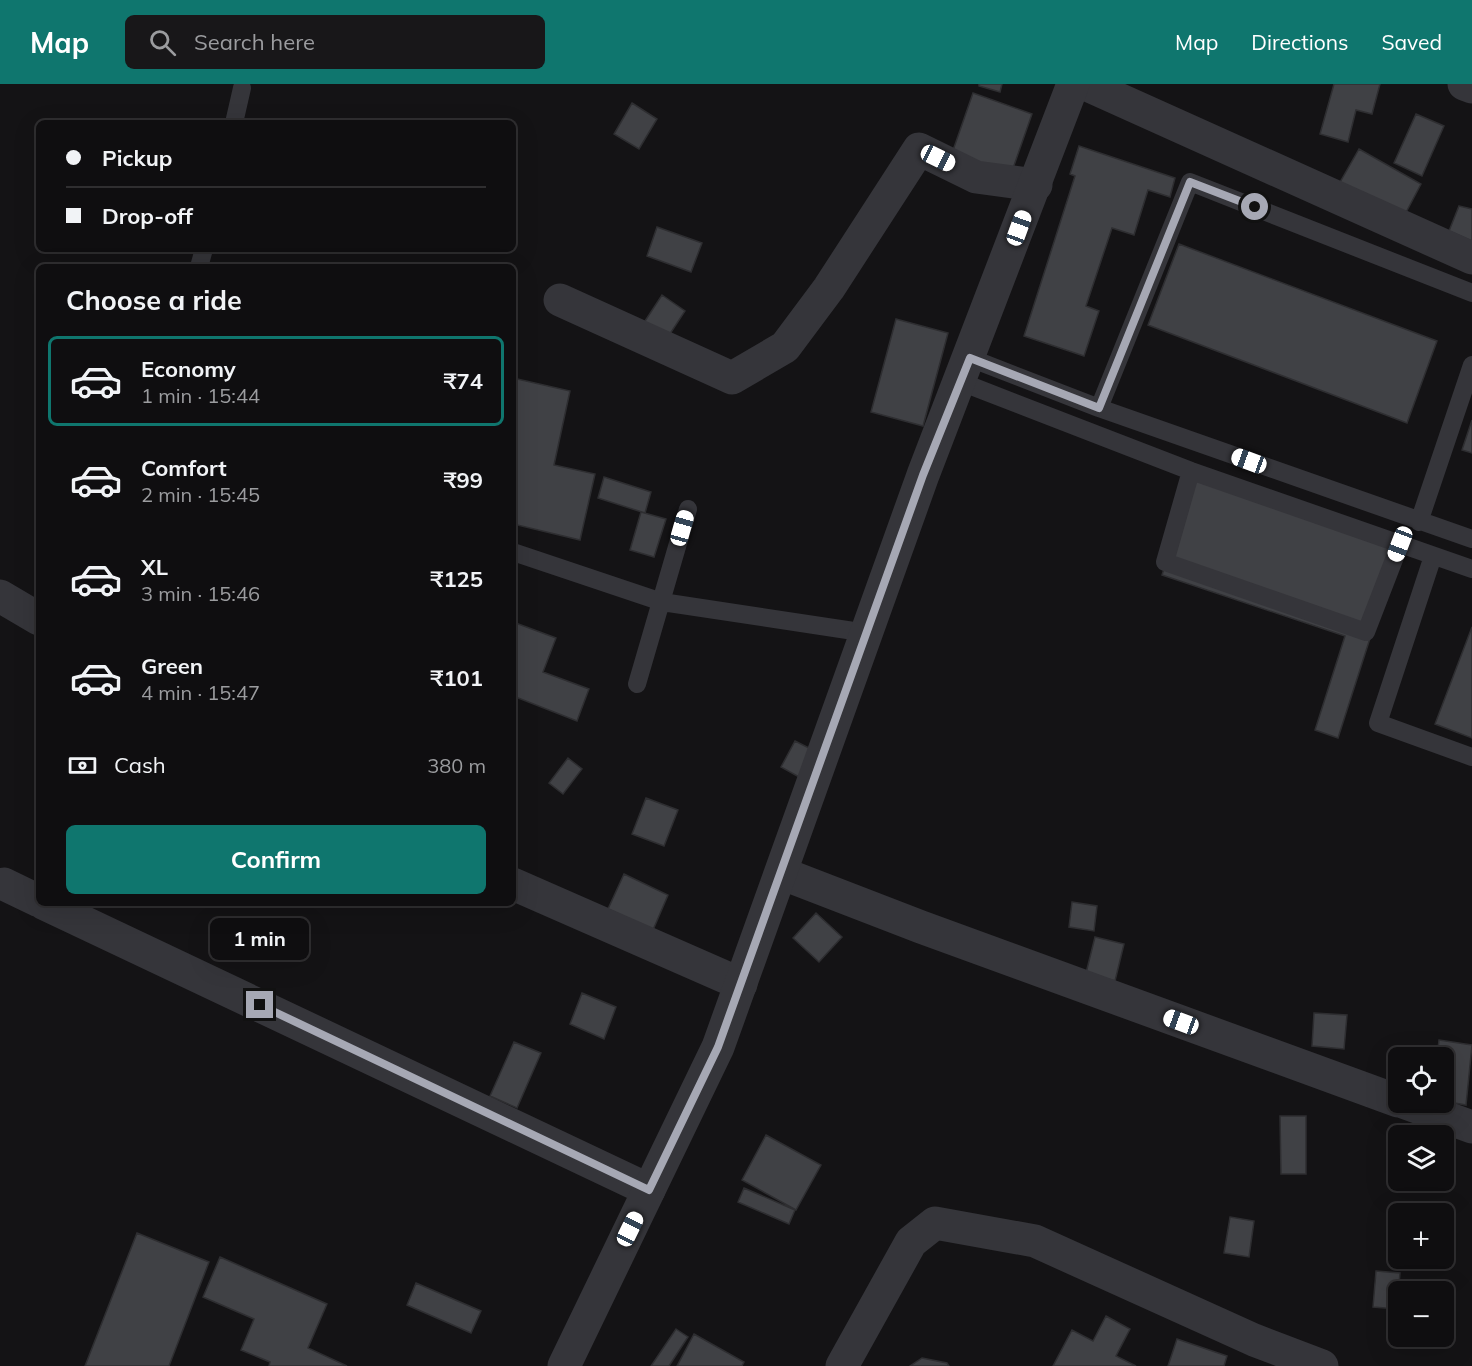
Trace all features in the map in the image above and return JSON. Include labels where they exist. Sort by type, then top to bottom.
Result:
[{"type":"street","points":[[564,1366],[718,1047],[923,475],[1073,84]]},
{"type":"street","points":[[1085,84],[1472,258]]},
{"type":"street","points":[[1464,84],[1472,87]]},
{"type":"street","points":[[560,300],[732,378],[784,347],[829,288],[919,149],[976,177],[1036,185]]},
{"type":"street","points":[[0,596],[36,617]]},
{"type":"street","points":[[781,873],[921,927],[1388,1097]]},
{"type":"street","points":[[4,884],[36,900]]},
{"type":"street","points":[[516,885],[741,984]]},
{"type":"street","points":[[50,906],[649,1190]]},
{"type":"street","points":[[1432,1113],[1472,1128]]},
{"type":"street","points":[[842,1366],[911,1242],[935,1223],[1035,1241],[1254,1340],[1322,1366]]},
{"type":"lane","points":[[235,120],[242,88]]},
{"type":"lane","points":[[1099,408],[1190,182],[1472,293]]},
{"type":"lane","points":[[1419,522],[1472,365]]},
{"type":"lane","points":[[965,370],[1099,408],[1472,539]]},
{"type":"lane","points":[[965,370],[1191,471],[1472,569]]},
{"type":"lane","points":[[1191,471],[1165,562],[1310,613],[1366,632],[1400,544]]},
{"type":"lane","points":[[637,684],[688,509]]},
{"type":"lane","points":[[516,553],[662,602],[867,633]]},
{"type":"lane","points":[[1433,556],[1378,723],[1472,757]]},
{"type":"building","points":[[979,84],[1002,84],[1000,92],[979,86]]},
{"type":"building","points":[[1334,84],[1380,84],[1372,114],[1356,110],[1348,142],[1320,134]]},
{"type":"building","points":[[973,93],[1032,114],[1010,177],[951,156]]},
{"type":"building","points":[[632,103],[657,119],[639,149],[614,134]]},
{"type":"building","points":[[1416,114],[1444,126],[1422,176],[1394,163]]},
{"type":"building","points":[[1079,146],[1175,178],[1170,197],[1148,190],[1134,235],[1112,228],[1086,306],[1099,311],[1084,356],[1024,336],[1075,176],[1070,174]]},
{"type":"building","points":[[1359,149],[1421,184],[1402,220],[1339,184]]},
{"type":"building","points":[[1459,206],[1472,209],[1472,241],[1449,231]]},
{"type":"building","points":[[657,227],[702,243],[691,272],[647,256]]},
{"type":"building","points":[[1179,244],[1437,341],[1407,423],[1148,325]]},
{"type":"building","points":[[662,295],[685,311],[666,340],[643,324]]},
{"type":"building","points":[[896,319],[948,333],[923,426],[871,412]]},
{"type":"building","points":[[516,379],[570,391],[554,465],[595,474],[580,540],[516,525]]},
{"type":"building","points":[[1472,420],[1472,453],[1462,450]]},
{"type":"building","points":[[604,477],[651,492],[645,513],[598,498]]},
{"type":"building","points":[[1194,478],[1400,545],[1338,738],[1315,730],[1345,636],[1162,575]]},
{"type":"building","points":[[641,512],[666,519],[654,557],[630,550]]},
{"type":"building","points":[[516,623],[556,638],[543,672],[589,689],[577,721],[516,697]]},
{"type":"building","points":[[1472,627],[1472,738],[1435,724]]},
{"type":"building","points":[[795,741],[823,755],[808,782],[781,767]]},
{"type":"building","points":[[568,758],[582,769],[563,794],[549,783]]},
{"type":"building","points":[[646,798],[678,810],[664,846],[632,834]]},
{"type":"building","points":[[624,874],[668,895],[653,930],[608,909]]},
{"type":"building","points":[[1072,902],[1097,906],[1094,931],[1069,927]]},
{"type":"building","points":[[816,913],[842,937],[819,962],[793,938]]},
{"type":"building","points":[[1095,937],[1124,944],[1115,981],[1086,973]]},
{"type":"building","points":[[582,993],[616,1007],[604,1039],[570,1024]]},
{"type":"building","points":[[1314,1013],[1347,1015],[1344,1049],[1312,1046]]},
{"type":"building","points":[[1439,1040],[1472,1045],[1466,1105],[1454,1103],[1454,1047],[1438,1047]]},
{"type":"building","points":[[514,1042],[541,1053],[517,1108],[490,1096]]},
{"type":"building","points":[[1280,1116],[1306,1116],[1306,1174],[1281,1174]]},
{"type":"building","points":[[766,1135],[821,1165],[796,1210],[742,1180]]},
{"type":"building","points":[[744,1188],[795,1210],[789,1224],[738,1202]]},
{"type":"building","points":[[1230,1217],[1254,1221],[1249,1257],[1224,1253]]},
{"type":"building","points":[[137,1233],[209,1262],[169,1366],[85,1366]]},
{"type":"building","points":[[220,1257],[327,1304],[308,1348],[347,1366],[269,1366],[270,1362],[241,1350],[254,1319],[203,1297]]},
{"type":"building","points":[[1376,1271],[1400,1273],[1399,1281],[1388,1281],[1388,1308],[1373,1307]]},
{"type":"building","points":[[416,1283],[481,1311],[471,1333],[407,1305]]},
{"type":"building","points":[[1106,1316],[1130,1329],[1116,1356],[1136,1366],[1053,1366],[1072,1330],[1093,1341]]},
{"type":"building","points":[[676,1329],[688,1337],[669,1366],[651,1366]]},
{"type":"building","points":[[694,1334],[744,1362],[742,1366],[677,1366]]},
{"type":"building","points":[[1177,1339],[1227,1356],[1224,1366],[1168,1366]]},
{"type":"building","points":[[922,1358],[947,1363],[949,1366],[910,1366]]},
{"type":"route","points":[[260,1005],[649,1190],[718,1047],[923,475],[970,358],[1024,381],[1099,408],[1190,182],[1255,207]]}]
